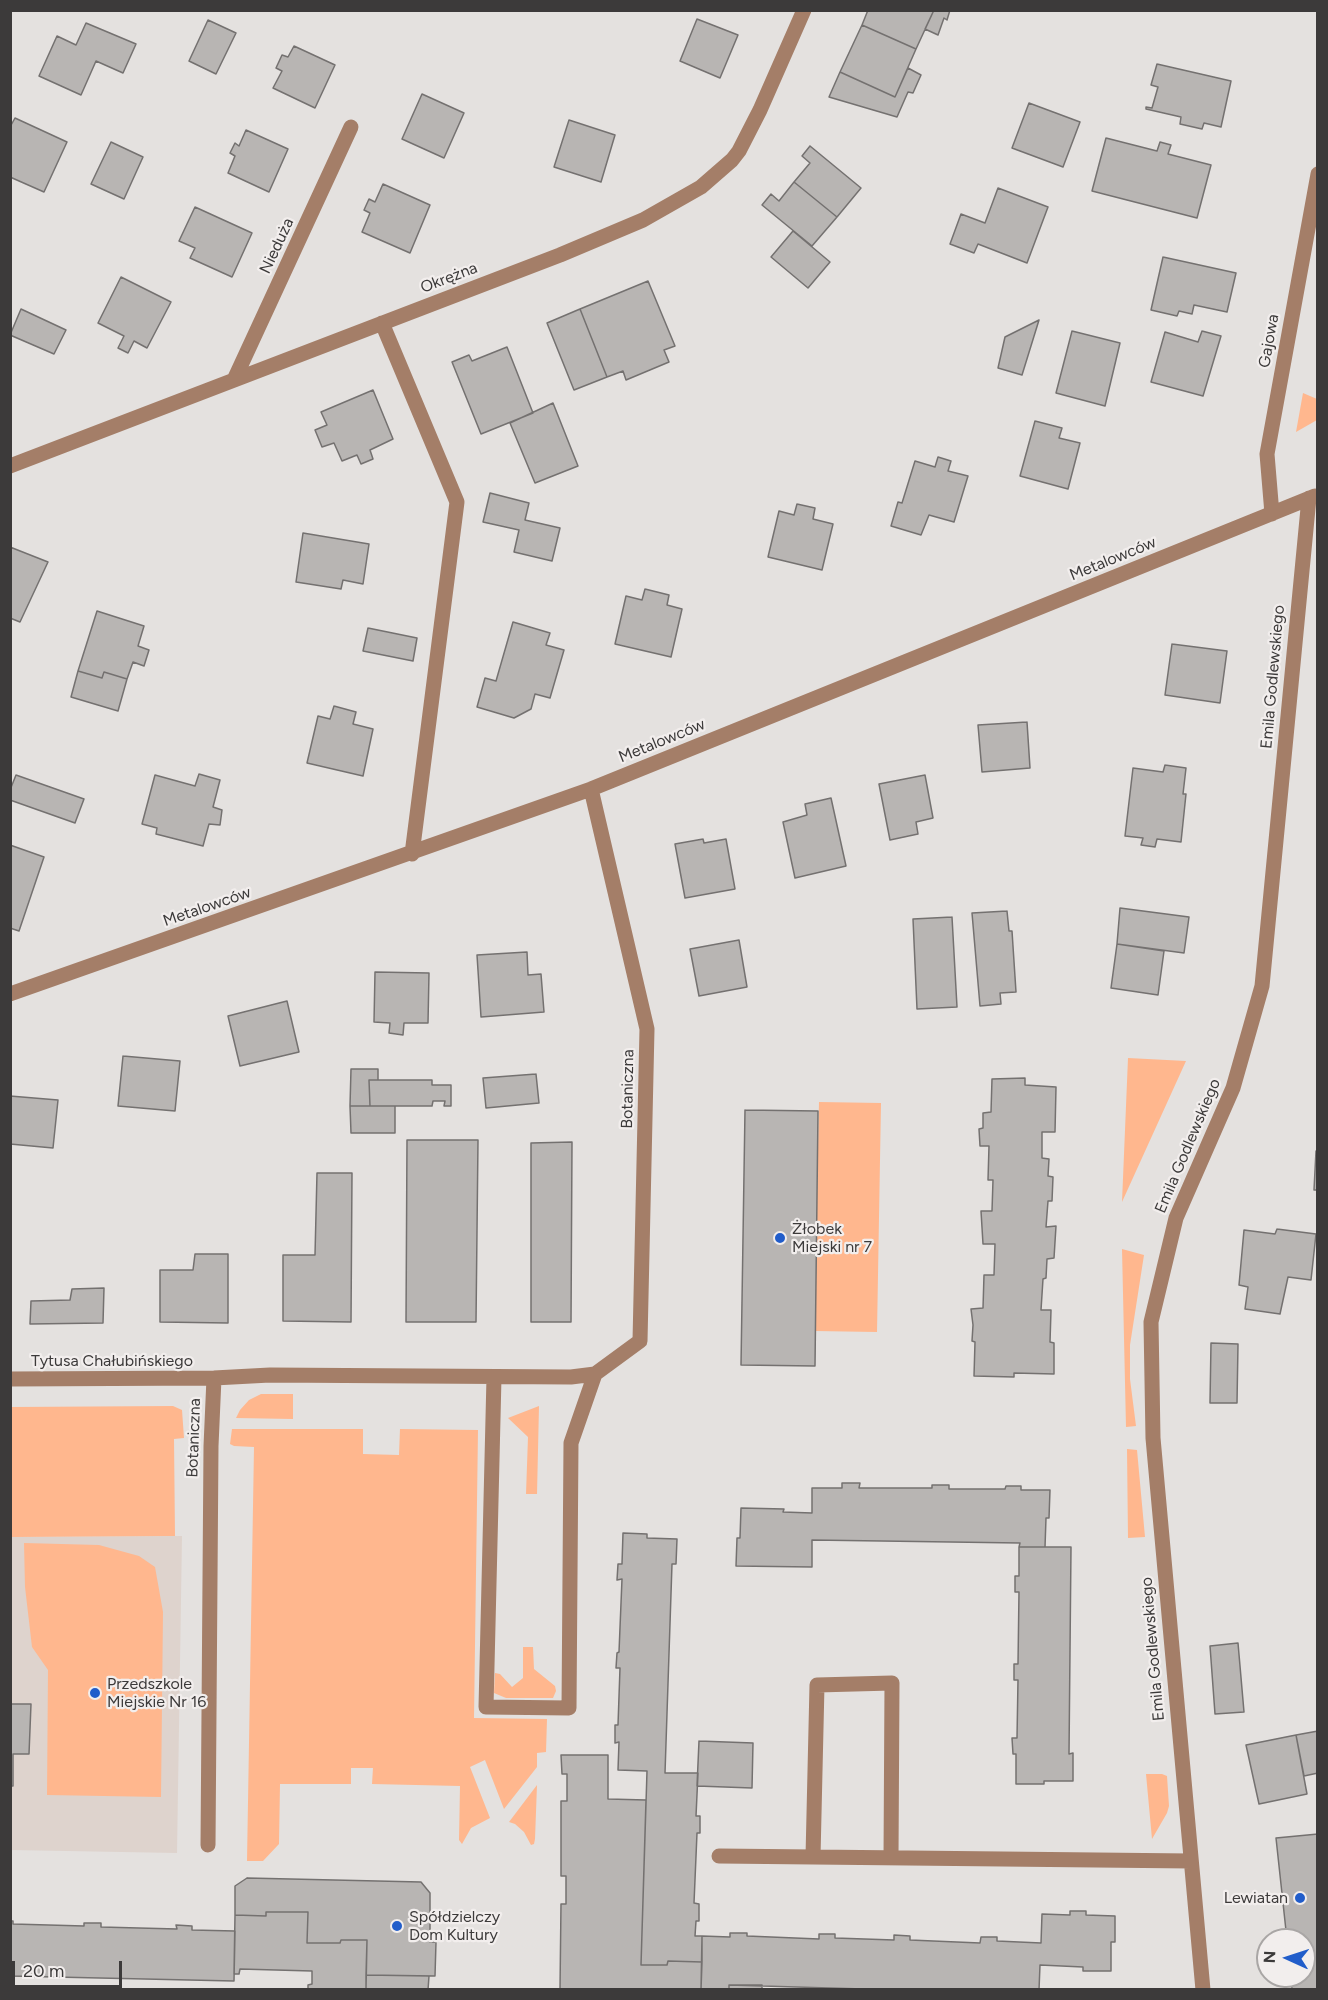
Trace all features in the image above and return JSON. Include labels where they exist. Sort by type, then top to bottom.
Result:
[{"type":"street","name":"Okrężna","points":[[10,466],[633,224],[701,187],[739,151],[760,110],[804,10]]},
{"type":"street","name":"Nieduża","points":[[234,380],[351,127]]},
{"type":"street","name":"Gajowa","points":[[1272,514],[1267,454],[1317,174]]},
{"type":"street","points":[[382,323],[457,502],[412,854]]},
{"type":"street","name":"Metalowców","points":[[10,994],[591,789],[1313,496]]},
{"type":"street","name":"Emila Godlewskiego","points":[[1203,1989],[1152,1438],[1151,1322],[1176,1218],[1233,1088],[1262,986],[1313,496]]},
{"type":"street","name":"Botaniczna","points":[[208,1845],[211,1446],[214,1378],[270,1375],[571,1377],[595,1374],[640,1341],[647,1029],[591,789]]},
{"type":"street","points":[[494,1377],[486,1707],[569,1708],[571,1443],[595,1374]]},
{"type":"street","name":"Tytusa Chałubińskiego","points":[[10,1379],[214,1378]]},
{"type":"street","points":[[813,1857],[818,1685],[892,1683],[891,1858]]},
{"type":"street","points":[[719,1856],[1191,1862]]},
{"type":"shaded area","points":[[1303,393],[1317,399],[1317,420],[1296,432]]},
{"type":"shaded area","points":[[1128,1058],[1186,1061],[1122,1202]]},
{"type":"shaded area","points":[[819,1102],[881,1103],[877,1332],[814,1331]]},
{"type":"shaded area","points":[[1122,1249],[1144,1255],[1130,1345],[1130,1379],[1136,1426],[1126,1427]]},
{"type":"shaded area","points":[[261,1394],[293,1394],[293,1419],[236,1418],[249,1400]]},
{"type":"shaded area","points":[[173,1406],[182,1410],[184,1438],[174,1439],[175,1536],[11,1537],[11,1407]]},
{"type":"shaded area","points":[[539,1406],[537,1494],[526,1494],[528,1437],[508,1418]]},
{"type":"shaded area","points":[[232,1429],[363,1429],[363,1454],[399,1455],[400,1429],[478,1430],[474,1718],[547,1719],[546,1752],[537,1753],[537,1767],[504,1809],[485,1760],[470,1767],[490,1818],[471,1828],[462,1844],[459,1840],[460,1786],[372,1784],[373,1768],[351,1768],[351,1784],[280,1784],[279,1844],[263,1861],[247,1861],[254,1447],[230,1444]]},
{"type":"shaded area","points":[[1127,1449],[1137,1450],[1145,1537],[1128,1538]]},
{"type":"shaded area","name":"Przedszkole Miejskie Nr 16","points":[[182,1536],[177,1853],[11,1850],[11,1537]]},
{"type":"shaded area","points":[[24,1543],[99,1545],[139,1556],[155,1567],[163,1612],[161,1797],[47,1795],[48,1670],[32,1647],[25,1587]]},
{"type":"shaded area","points":[[523,1647],[533,1647],[534,1669],[555,1686],[556,1691],[553,1698],[506,1698],[494,1693],[495,1673],[500,1674],[512,1687],[523,1678]]},
{"type":"shaded area","points":[[1146,1774],[1167,1776],[1169,1806],[1152,1839]]},
{"type":"shaded area","points":[[537,1785],[535,1839],[534,1844],[531,1845],[524,1832],[509,1822]]},
{"type":"building","points":[[868,10],[934,10],[916,49],[862,25]]},
{"type":"building","points":[[934,10],[950,10],[947,20],[944,18],[938,35],[925,29]]},
{"type":"building","points":[[697,19],[738,35],[720,78],[680,61]]},
{"type":"building","points":[[208,20],[236,33],[216,74],[189,61]]},
{"type":"building","points":[[86,23],[136,44],[123,73],[96,61],[81,95],[39,76],[57,36],[76,45]]},
{"type":"building","points":[[862,25],[916,49],[895,97],[840,72]]},
{"type":"building","points":[[294,46],[335,65],[315,108],[273,88],[282,71],[276,68],[282,55],[288,57]]},
{"type":"building","points":[[1157,64],[1231,81],[1221,127],[1204,123],[1202,129],[1180,124],[1181,117],[1146,109],[1146,107],[1152,108],[1158,87],[1151,85]]},
{"type":"building","points":[[908,68],[921,75],[913,93],[908,92],[897,117],[829,97],[840,72],[895,97]]},
{"type":"building","points":[[422,94],[464,113],[444,158],[402,139]]},
{"type":"building","points":[[1029,103],[1080,122],[1063,167],[1012,148]]},
{"type":"building","points":[[15,118],[67,142],[44,192],[10,177],[10,127]]},
{"type":"building","points":[[569,120],[615,135],[601,182],[554,167]]},
{"type":"building","points":[[246,130],[288,149],[269,192],[228,173],[235,156],[230,153],[235,143],[239,146]]},
{"type":"building","points":[[1106,138],[1157,151],[1160,142],[1171,145],[1168,154],[1211,165],[1197,218],[1092,191]]},
{"type":"building","points":[[111,142],[143,157],[124,199],[91,184]]},
{"type":"building","points":[[810,146],[861,188],[837,217],[794,182],[810,163],[802,156]]},
{"type":"building","points":[[794,182],[837,217],[812,246],[762,205],[771,194],[779,201]]},
{"type":"building","points":[[383,184],[430,205],[410,253],[362,232],[370,213],[364,210],[369,199],[375,202]]},
{"type":"building","points":[[998,188],[1048,207],[1027,263],[978,244],[974,253],[950,244],[961,214],[985,223]]},
{"type":"building","points":[[195,207],[252,233],[232,277],[190,258],[195,248],[179,241]]},
{"type":"building","points":[[793,231],[830,262],[808,288],[771,257]]},
{"type":"building","points":[[1163,257],[1236,273],[1227,312],[1194,305],[1192,314],[1179,311],[1177,316],[1151,310]]},
{"type":"building","points":[[121,277],[171,302],[147,348],[134,341],[128,353],[118,348],[124,336],[98,323]]},
{"type":"building","points":[[648,281],[675,346],[664,350],[669,362],[626,380],[623,371],[607,377],[580,309]]},
{"type":"building","points":[[21,309],[66,330],[54,354],[10,335]]},
{"type":"building","points":[[580,309],[607,377],[574,390],[547,323]]},
{"type":"building","points":[[1039,320],[1022,375],[998,368],[1005,337]]},
{"type":"building","points":[[1072,331],[1120,343],[1105,406],[1056,393]]},
{"type":"building","points":[[1202,331],[1221,336],[1203,396],[1151,382],[1165,332],[1198,342]]},
{"type":"building","points":[[507,347],[533,413],[481,434],[452,362],[469,355],[472,361]]},
{"type":"building","points":[[373,390],[393,439],[370,450],[373,459],[361,464],[357,455],[342,461],[334,443],[322,447],[315,430],[327,425],[321,412]]},
{"type":"building","points":[[553,403],[578,466],[535,483],[510,423]]},
{"type":"building","points":[[1035,421],[1062,428],[1059,438],[1080,443],[1068,489],[1020,476]]},
{"type":"building","points":[[938,457],[951,461],[948,471],[968,476],[954,522],[929,515],[921,535],[891,526],[898,502],[902,503],[915,461],[935,467]]},
{"type":"building","points":[[490,493],[529,503],[525,520],[560,528],[552,561],[514,552],[519,530],[483,522]]},
{"type":"building","points":[[797,504],[815,508],[813,519],[833,524],[822,570],[768,557],[779,511],[794,515]]},
{"type":"building","points":[[303,533],[369,544],[363,584],[343,580],[341,589],[296,582]]},
{"type":"building","points":[[10,547],[48,562],[20,622],[10,618]]},
{"type":"building","points":[[645,589],[669,595],[667,605],[682,609],[671,657],[615,644],[626,596],[642,600]]},
{"type":"building","points":[[97,611],[144,626],[138,646],[149,650],[144,666],[133,662],[127,679],[104,672],[102,678],[78,671]]},
{"type":"building","points":[[513,622],[550,633],[546,645],[564,650],[550,698],[535,694],[531,709],[514,718],[477,707],[485,678],[496,681]]},
{"type":"building","points":[[368,628],[417,638],[413,661],[363,651]]},
{"type":"building","points":[[1172,644],[1227,651],[1220,703],[1165,695]]},
{"type":"building","points":[[78,671],[102,678],[104,672],[127,679],[118,711],[71,697]]},
{"type":"building","points":[[334,706],[356,712],[353,724],[373,729],[363,776],[307,763],[318,716],[330,719]]},
{"type":"building","points":[[1027,722],[1030,768],[982,772],[978,725]]},
{"type":"building","points":[[1165,765],[1186,768],[1181,842],[1157,839],[1155,847],[1141,845],[1143,838],[1125,836],[1133,768],[1163,772]]},
{"type":"building","points":[[199,774],[220,780],[213,807],[222,810],[220,825],[209,824],[203,846],[156,834],[157,828],[142,824],[155,775],[195,786]]},
{"type":"building","points":[[16,775],[84,799],[75,823],[10,800],[10,790]]},
{"type":"building","points":[[925,775],[933,818],[916,822],[918,834],[890,840],[879,784]]},
{"type":"building","points":[[831,798],[846,866],[795,878],[783,822],[807,815],[805,804]]},
{"type":"building","points":[[703,839],[704,843],[726,839],[735,889],[685,898],[675,844]]},
{"type":"building","points":[[10,845],[44,857],[19,931],[10,928]]},
{"type":"building","points":[[1120,908],[1189,917],[1184,953],[1117,944]]},
{"type":"building","points":[[1007,911],[1009,931],[1012,931],[1016,992],[1000,993],[1001,1004],[980,1006],[972,913]]},
{"type":"building","points":[[952,917],[957,1007],[917,1009],[913,919]]},
{"type":"building","points":[[739,940],[747,987],[699,996],[690,949]]},
{"type":"building","points":[[1117,944],[1164,951],[1158,995],[1111,988]]},
{"type":"building","points":[[527,952],[528,975],[541,974],[544,1012],[481,1017],[477,955]]},
{"type":"building","points":[[375,972],[429,973],[428,1023],[404,1023],[403,1035],[389,1033],[390,1023],[374,1022]]},
{"type":"building","points":[[287,1001],[299,1052],[240,1066],[228,1016]]},
{"type":"building","points":[[123,1056],[180,1061],[175,1111],[118,1106]]},
{"type":"building","points":[[351,1069],[378,1069],[378,1080],[369,1080],[370,1106],[350,1106]]},
{"type":"building","points":[[536,1074],[539,1103],[486,1108],[483,1078]]},
{"type":"building","points":[[1025,1078],[1025,1085],[1056,1087],[1055,1132],[1042,1132],[1042,1158],[1049,1159],[1048,1176],[1053,1177],[1052,1201],[1048,1201],[1046,1227],[1056,1226],[1054,1258],[1047,1259],[1041,1310],[1051,1310],[1050,1342],[1054,1343],[1054,1374],[1014,1373],[1014,1377],[974,1376],[975,1342],[972,1341],[971,1309],[983,1308],[984,1275],[994,1275],[995,1244],[983,1244],[981,1211],[992,1211],[993,1180],[988,1180],[989,1146],[980,1146],[979,1129],[983,1128],[983,1113],[991,1112],[992,1079]]},
{"type":"building","points":[[369,1080],[432,1080],[432,1085],[451,1085],[451,1106],[444,1106],[445,1101],[433,1101],[432,1106],[370,1106]]},
{"type":"building","points":[[10,1096],[58,1100],[53,1148],[10,1144]]},
{"type":"building","points":[[350,1106],[395,1106],[395,1133],[351,1133]]},
{"type":"building","name":"Żłobek Miejski nr 7","points":[[745,1110],[818,1111],[815,1366],[741,1365]]},
{"type":"building","points":[[407,1140],[478,1140],[476,1322],[406,1322]]},
{"type":"building","points":[[572,1142],[571,1322],[531,1322],[531,1143]]},
{"type":"building","points":[[1316,1151],[1318,1151],[1318,1190],[1314,1190]]},
{"type":"building","points":[[317,1173],[352,1173],[351,1322],[283,1321],[283,1255],[315,1255]]},
{"type":"building","points":[[1277,1229],[1316,1234],[1311,1280],[1288,1277],[1280,1314],[1245,1309],[1248,1287],[1239,1285],[1244,1230],[1275,1234]]},
{"type":"building","points":[[195,1254],[228,1254],[228,1323],[160,1322],[160,1270],[193,1270]]},
{"type":"building","points":[[104,1288],[103,1323],[30,1324],[31,1301],[70,1300],[72,1289]]},
{"type":"building","points":[[1211,1343],[1238,1344],[1237,1403],[1210,1403]]},
{"type":"building","points":[[842,1483],[860,1483],[859,1488],[932,1488],[932,1485],[949,1485],[949,1489],[1005,1489],[1006,1486],[1021,1486],[1021,1490],[1050,1490],[1045,1547],[1019,1547],[1020,1543],[812,1540],[812,1567],[736,1566],[741,1508],[784,1509],[783,1512],[812,1513],[812,1488],[842,1488]]},
{"type":"building","points":[[623,1533],[647,1534],[647,1538],[677,1539],[676,1564],[672,1564],[665,1773],[698,1773],[696,1816],[700,1816],[700,1833],[697,1833],[694,1903],[699,1904],[699,1921],[696,1921],[695,1936],[702,1936],[702,1962],[668,1961],[667,1965],[641,1965],[647,1771],[618,1770],[619,1742],[615,1743],[615,1725],[618,1725],[620,1668],[616,1668],[619,1652],[622,1579],[617,1580],[618,1564],[622,1564]]},
{"type":"building","points":[[1019,1547],[1071,1547],[1069,1754],[1073,1753],[1073,1781],[1016,1784],[1016,1754],[1013,1754],[1012,1738],[1017,1738],[1018,1680],[1014,1680],[1014,1664],[1018,1664],[1019,1592],[1015,1592],[1015,1576],[1019,1576]]},
{"type":"building","points":[[1238,1643],[1244,1712],[1215,1714],[1210,1646]]},
{"type":"building","points":[[10,1704],[31,1704],[29,1754],[13,1754],[13,1786],[10,1786]]},
{"type":"building","points":[[1318,1731],[1318,1773],[1304,1776],[1296,1735]]},
{"type":"building","points":[[1296,1735],[1307,1794],[1259,1804],[1246,1745]]},
{"type":"building","points":[[699,1741],[753,1743],[752,1788],[697,1786]]},
{"type":"building","points":[[561,1755],[608,1755],[608,1799],[646,1800],[641,1965],[667,1965],[668,1961],[702,1962],[701,1990],[560,1990],[561,1904],[566,1904],[566,1876],[561,1876],[561,1801],[567,1801],[567,1774],[562,1774]]},
{"type":"building","points":[[1318,1834],[1318,1990],[1292,1990],[1292,1988],[1316,1988],[1316,1928],[1286,1928],[1276,1838]]},
{"type":"building","points":[[247,1878],[421,1882],[430,1893],[430,1942],[436,1942],[435,1976],[366,1975],[367,1940],[307,1943],[308,1912],[266,1912],[266,1916],[235,1915],[235,1886]]},
{"type":"building","points":[[1070,1911],[1086,1911],[1086,1915],[1115,1916],[1115,1942],[1111,1942],[1111,1971],[1083,1971],[1083,1967],[1040,1965],[1039,1990],[897,1990],[729,1985],[729,1990],[701,1990],[702,1936],[730,1937],[730,1933],[747,1933],[747,1936],[819,1939],[819,1934],[835,1934],[835,1938],[894,1940],[894,1935],[910,1936],[910,1940],[980,1943],[981,1937],[997,1937],[997,1941],[1041,1943],[1042,1914],[1070,1915]]},
{"type":"building","points":[[266,1912],[308,1912],[307,1943],[367,1940],[366,1990],[308,1990],[308,1985],[312,1984],[312,1971],[240,1969],[239,1974],[234,1974],[235,1915],[266,1916]]},
{"type":"building","points":[[10,1921],[13,1921],[13,1924],[84,1926],[84,1923],[101,1923],[101,1927],[177,1929],[176,1925],[192,1926],[192,1930],[235,1931],[234,1981],[10,1976]]},
{"type":"building","points":[[366,1975],[429,1976],[428,1990],[366,1990]]},
{"type":"building","points":[[729,1985],[762,1985],[762,1990],[729,1990]]},
{"type":"place","name":"Żłobek Miejski nr 7","points":[[780,1238]]},
{"type":"place","name":"Przedszkole Miejskie Nr 16","points":[[95,1693]]},
{"type":"place","name":"Lewiatan","points":[[1300,1898]]},
{"type":"place","name":"Spółdzielczy Dom Kultury","points":[[397,1926]]}]
